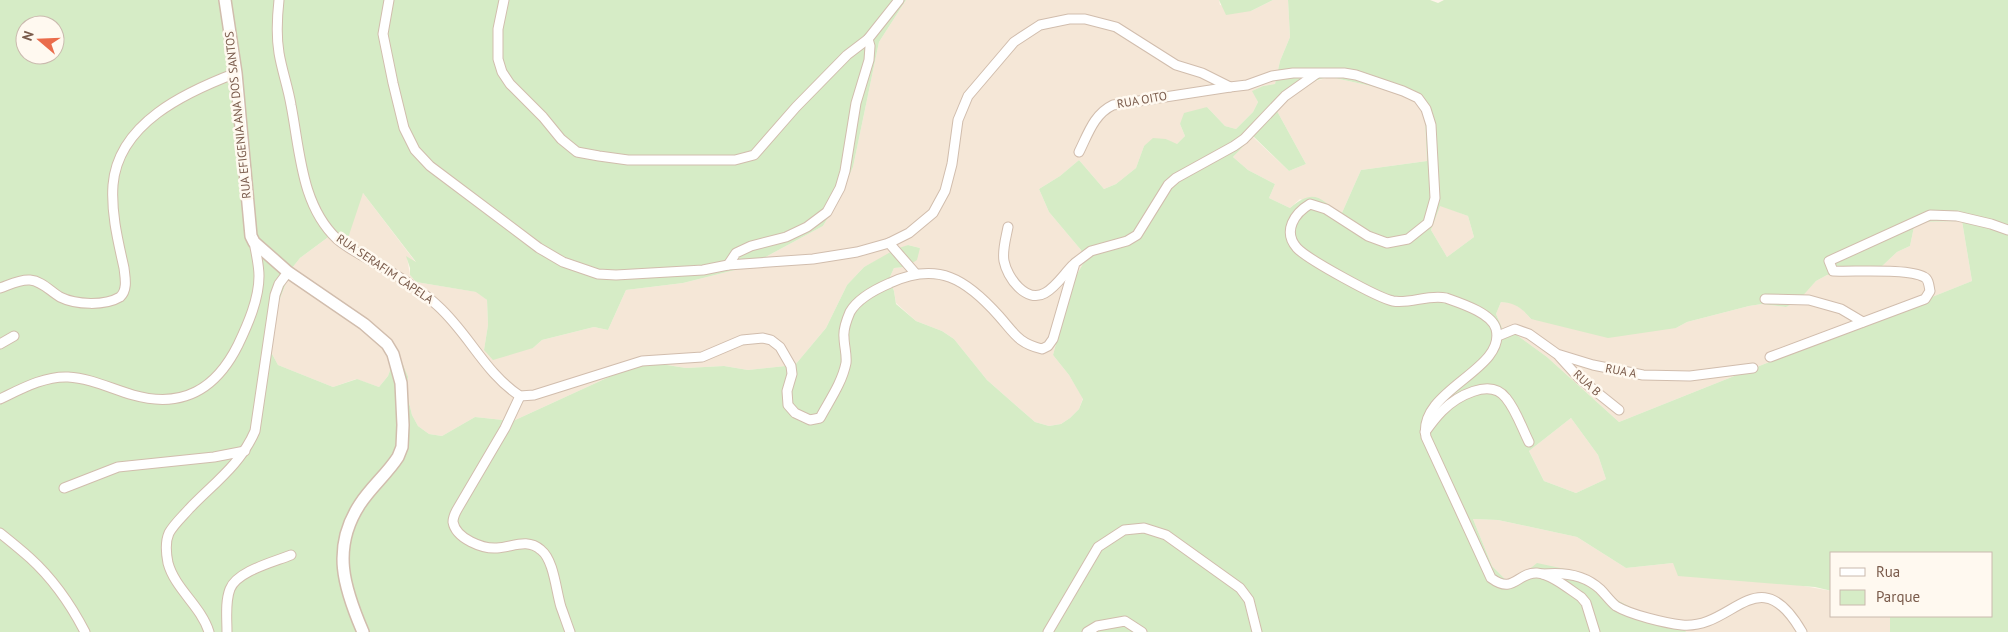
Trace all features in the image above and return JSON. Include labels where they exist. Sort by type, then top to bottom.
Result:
[{"type":"street","name":"RUA EFIGENIA ANA DOS SANTOS","points":[[225,0],[236,73],[249,230],[254,242]]},
{"type":"street","name":"RUA SERAFIM CAPELA","points":[[279,0],[277,26],[279,54],[289,92],[299,156],[311,199],[317,213],[338,239],[409,284],[438,306],[496,378],[520,396]]},
{"type":"street","points":[[389,0],[383,34],[404,128],[415,150],[430,166],[539,248],[564,262],[589,271],[616,275],[703,270],[728,265],[813,259],[857,252],[890,243],[909,233],[933,213],[945,191],[952,164],[958,120],[968,96],[1014,42],[1040,25],[1068,18],[1108,24],[1116,27],[1176,65],[1202,73],[1230,87]]},
{"type":"street","points":[[504,0],[498,29],[498,59],[502,72],[510,84],[569,147],[577,152],[628,160],[736,160],[754,155],[796,107],[847,54],[868,39],[899,0]]},
{"type":"street","points":[[728,265],[736,252],[786,237],[821,218],[831,207],[843,179],[856,103],[870,60],[868,39]]},
{"type":"street","points":[[0,288],[28,280],[35,281],[59,296],[76,302],[105,301],[120,297],[125,287],[125,274],[113,211],[113,184],[122,153],[138,130],[176,100],[198,88],[236,73]]},
{"type":"street","name":"RUA OITO","points":[[1079,152],[1097,116],[1104,109],[1113,105],[1247,85],[1272,76],[1293,73],[1344,73],[1356,75],[1403,91],[1418,98],[1426,109],[1431,125],[1435,198],[1428,223],[1408,239],[1387,243],[1368,236],[1326,209],[1310,204],[1299,211],[1292,220],[1291,234],[1296,247],[1345,279],[1392,301],[1443,298],[1472,308],[1496,326],[1498,336]]},
{"type":"street","points":[[1008,226],[1003,250],[1004,262],[1009,275],[1023,292],[1035,296],[1044,294],[1075,263],[1091,251],[1132,239],[1137,235],[1168,185],[1176,178],[1239,142],[1285,96],[1316,74]]},
{"type":"street","points":[[1770,357],[1925,299],[1930,291],[1927,280],[1924,277],[1908,273],[1833,271],[1829,261],[1930,215],[1957,216],[2008,230]]},
{"type":"street","points":[[254,242],[288,272],[380,336],[393,354],[400,383],[403,425],[402,447],[398,457],[360,504],[342,546],[344,574],[356,615],[364,632]]},
{"type":"street","points":[[0,399],[30,384],[58,377],[89,381],[135,396],[163,400],[193,393],[212,382],[231,358],[243,334],[256,300],[259,275],[254,242]]},
{"type":"street","points":[[890,243],[916,274]]},
{"type":"street","points":[[570,632],[560,606],[549,561],[542,550],[532,544],[520,543],[496,548],[478,544],[461,535],[453,522],[458,508],[505,428],[520,396],[534,395],[642,361],[702,357],[747,339],[763,338],[771,340],[780,348],[792,366],[792,374],[787,391],[788,405],[795,413],[810,420],[820,418],[838,385],[846,362],[844,336],[851,310],[860,300],[881,287],[900,278],[935,272],[969,287],[1022,342],[1042,349],[1048,346],[1053,338],[1075,263]]},
{"type":"street","points":[[209,632],[206,624],[172,573],[168,564],[166,542],[174,525],[234,465],[245,451],[255,431],[275,295],[279,284],[288,272]]},
{"type":"street","points":[[1765,298],[1809,300],[1841,309],[1863,322]]},
{"type":"street","name":"RUA A","points":[[1498,336],[1515,329],[1529,334],[1557,354],[1592,365],[1643,375],[1690,376],[1753,368]]},
{"type":"street","points":[[0,344],[14,336]]},
{"type":"street","points":[[1498,336],[1491,353],[1477,369],[1430,409],[1426,419],[1425,432],[1429,445],[1454,494],[1491,578],[1498,583],[1507,585],[1535,573],[1557,573],[1577,576],[1600,589],[1620,607],[1648,618],[1683,625],[1720,616],[1750,598],[1764,598],[1777,602],[1792,615],[1802,632]]},
{"type":"street","name":"RUA B","points":[[1557,354],[1580,378],[1619,410]]},
{"type":"street","points":[[1425,432],[1441,411],[1457,398],[1481,389],[1490,389],[1500,392],[1506,398],[1529,442]]},
{"type":"street","points":[[64,488],[118,467],[214,458],[245,451]]},
{"type":"street","points":[[1048,632],[1098,547],[1124,530],[1144,528],[1166,535],[1240,588],[1249,600],[1257,632]]},
{"type":"street","points":[[2,536],[30,558],[53,584],[85,632]]},
{"type":"street","points":[[227,632],[227,604],[229,591],[234,582],[246,572],[291,555]]},
{"type":"street","points":[[1543,574],[1581,597],[1586,603],[1595,632]]},
{"type":"street","points":[[1087,632],[1097,626],[1125,621],[1142,632]]},
{"type":"street","points":[[76,632],[80,623]]},
{"type":"shaded area","points":[[906,0],[1219,0],[1220,5],[1251,11],[1273,0],[1288,0],[1290,37],[1280,61],[1275,84],[1263,86],[1253,91],[1258,102],[1253,112],[1236,129],[1225,126],[1207,107],[1180,124],[1185,136],[1176,145],[1166,139],[1144,146],[1136,168],[1116,184],[1104,189],[1079,160],[1060,176],[1039,189],[1049,212],[1081,250],[1084,262],[1072,283],[1053,355],[1069,375],[1083,398],[1079,409],[1061,424],[1049,426],[1035,422],[987,380],[954,339],[942,331],[916,321],[896,303],[889,279],[894,268],[906,267],[920,248],[908,245],[864,267],[847,285],[826,328],[795,365],[748,370],[724,366],[686,368],[648,362],[635,365],[513,421],[475,417],[442,436],[429,434],[418,426],[412,415],[406,390],[392,365],[388,376],[379,387],[356,379],[333,387],[278,365],[271,352],[273,329],[279,301],[292,268],[300,258],[331,235],[363,193],[417,264],[407,257],[410,275],[416,282],[477,292],[487,300],[488,325],[484,350],[533,348],[542,340],[594,327],[608,330],[626,290],[683,283],[747,267],[823,226],[836,204],[853,167],[879,42]]},
{"type":"shaded area","points":[[1330,77],[1408,94],[1419,100],[1425,119],[1427,161],[1361,170],[1341,215],[1300,199],[1290,208],[1269,198],[1275,184],[1248,170],[1233,157],[1252,136],[1289,171],[1306,164],[1277,111],[1284,101],[1312,82]]},
{"type":"shaded area","points":[[1440,205],[1468,216],[1474,237],[1447,257],[1431,230]]},
{"type":"shaded area","points":[[1962,221],[1972,281],[1619,422],[1547,357],[1514,333],[1505,336],[1496,314],[1501,302],[1513,303],[1531,319],[1676,328],[1687,322],[1749,306],[1762,304],[1786,307],[1798,300],[1816,281],[1827,275],[1879,269],[1897,252],[1910,246],[1915,222]]},
{"type":"shaded area","points":[[1571,418],[1598,455],[1606,479],[1576,493],[1544,481],[1529,451]]},
{"type":"shaded area","points":[[1473,519],[1498,520],[1577,537],[1626,568],[1673,563],[1830,591],[1830,617],[1890,617],[1890,632],[1686,632],[1683,625],[1638,611],[1619,601],[1579,572],[1505,579],[1492,566]]},
{"type":"green space","points":[[0,0],[906,0],[879,42],[853,167],[836,204],[823,226],[747,267],[683,283],[626,290],[608,330],[594,327],[542,340],[533,348],[493,360],[484,350],[488,325],[487,300],[476,292],[416,282],[410,275],[406,256],[416,262],[363,193],[346,244],[339,246],[331,235],[300,258],[292,268],[279,301],[273,329],[271,352],[278,365],[333,387],[357,379],[379,387],[388,376],[392,365],[403,365],[408,377],[406,390],[412,415],[418,426],[429,434],[442,436],[475,417],[513,421],[635,365],[648,362],[686,368],[724,366],[748,370],[795,365],[826,328],[847,285],[864,267],[896,249],[908,245],[920,248],[917,260],[906,267],[894,268],[889,279],[894,291],[896,304],[916,321],[942,331],[954,339],[987,380],[1035,422],[1049,426],[1061,424],[1079,409],[1083,399],[1069,375],[1053,355],[1072,283],[1084,262],[1081,250],[1049,212],[1039,189],[1060,176],[1079,160],[1104,189],[1116,184],[1136,168],[1144,146],[1153,138],[1166,139],[1177,144],[1185,136],[1180,124],[1184,113],[1207,107],[1225,126],[1236,129],[1253,112],[1258,102],[1252,91],[1263,86],[1275,84],[1280,61],[1290,37],[1288,0],[1430,0],[1438,3],[1444,0],[2008,0],[2008,632],[1890,632],[1890,617],[1993,617],[1993,552],[1830,552],[1830,591],[1815,587],[1678,576],[1673,563],[1626,568],[1577,537],[1498,520],[1473,519],[1492,566],[1505,579],[1517,579],[1537,563],[1579,572],[1619,601],[1638,611],[1683,625],[1686,632],[0,632]],"holes":[[[1330,77],[1408,94],[1422,106],[1425,119],[1427,161],[1361,170],[1341,215],[1316,197],[1305,198],[1290,208],[1269,198],[1275,184],[1248,170],[1233,157],[1253,136],[1289,171],[1306,164],[1277,111],[1281,104],[1293,93],[1315,81]],[[1440,206],[1468,216],[1474,237],[1447,257],[1431,230]],[[1962,221],[1972,281],[1619,422],[1547,357],[1514,333],[1505,335],[1496,314],[1501,302],[1506,303],[1518,307],[1531,319],[1608,338],[1676,328],[1687,322],[1749,306],[1762,304],[1786,307],[1798,301],[1816,281],[1827,275],[1879,269],[1897,252],[1910,246],[1915,222]],[[1571,418],[1598,455],[1606,479],[1576,493],[1544,481],[1529,451]]]},
{"type":"green space","points":[[1219,0],[1273,0],[1251,11],[1226,15]]}]
